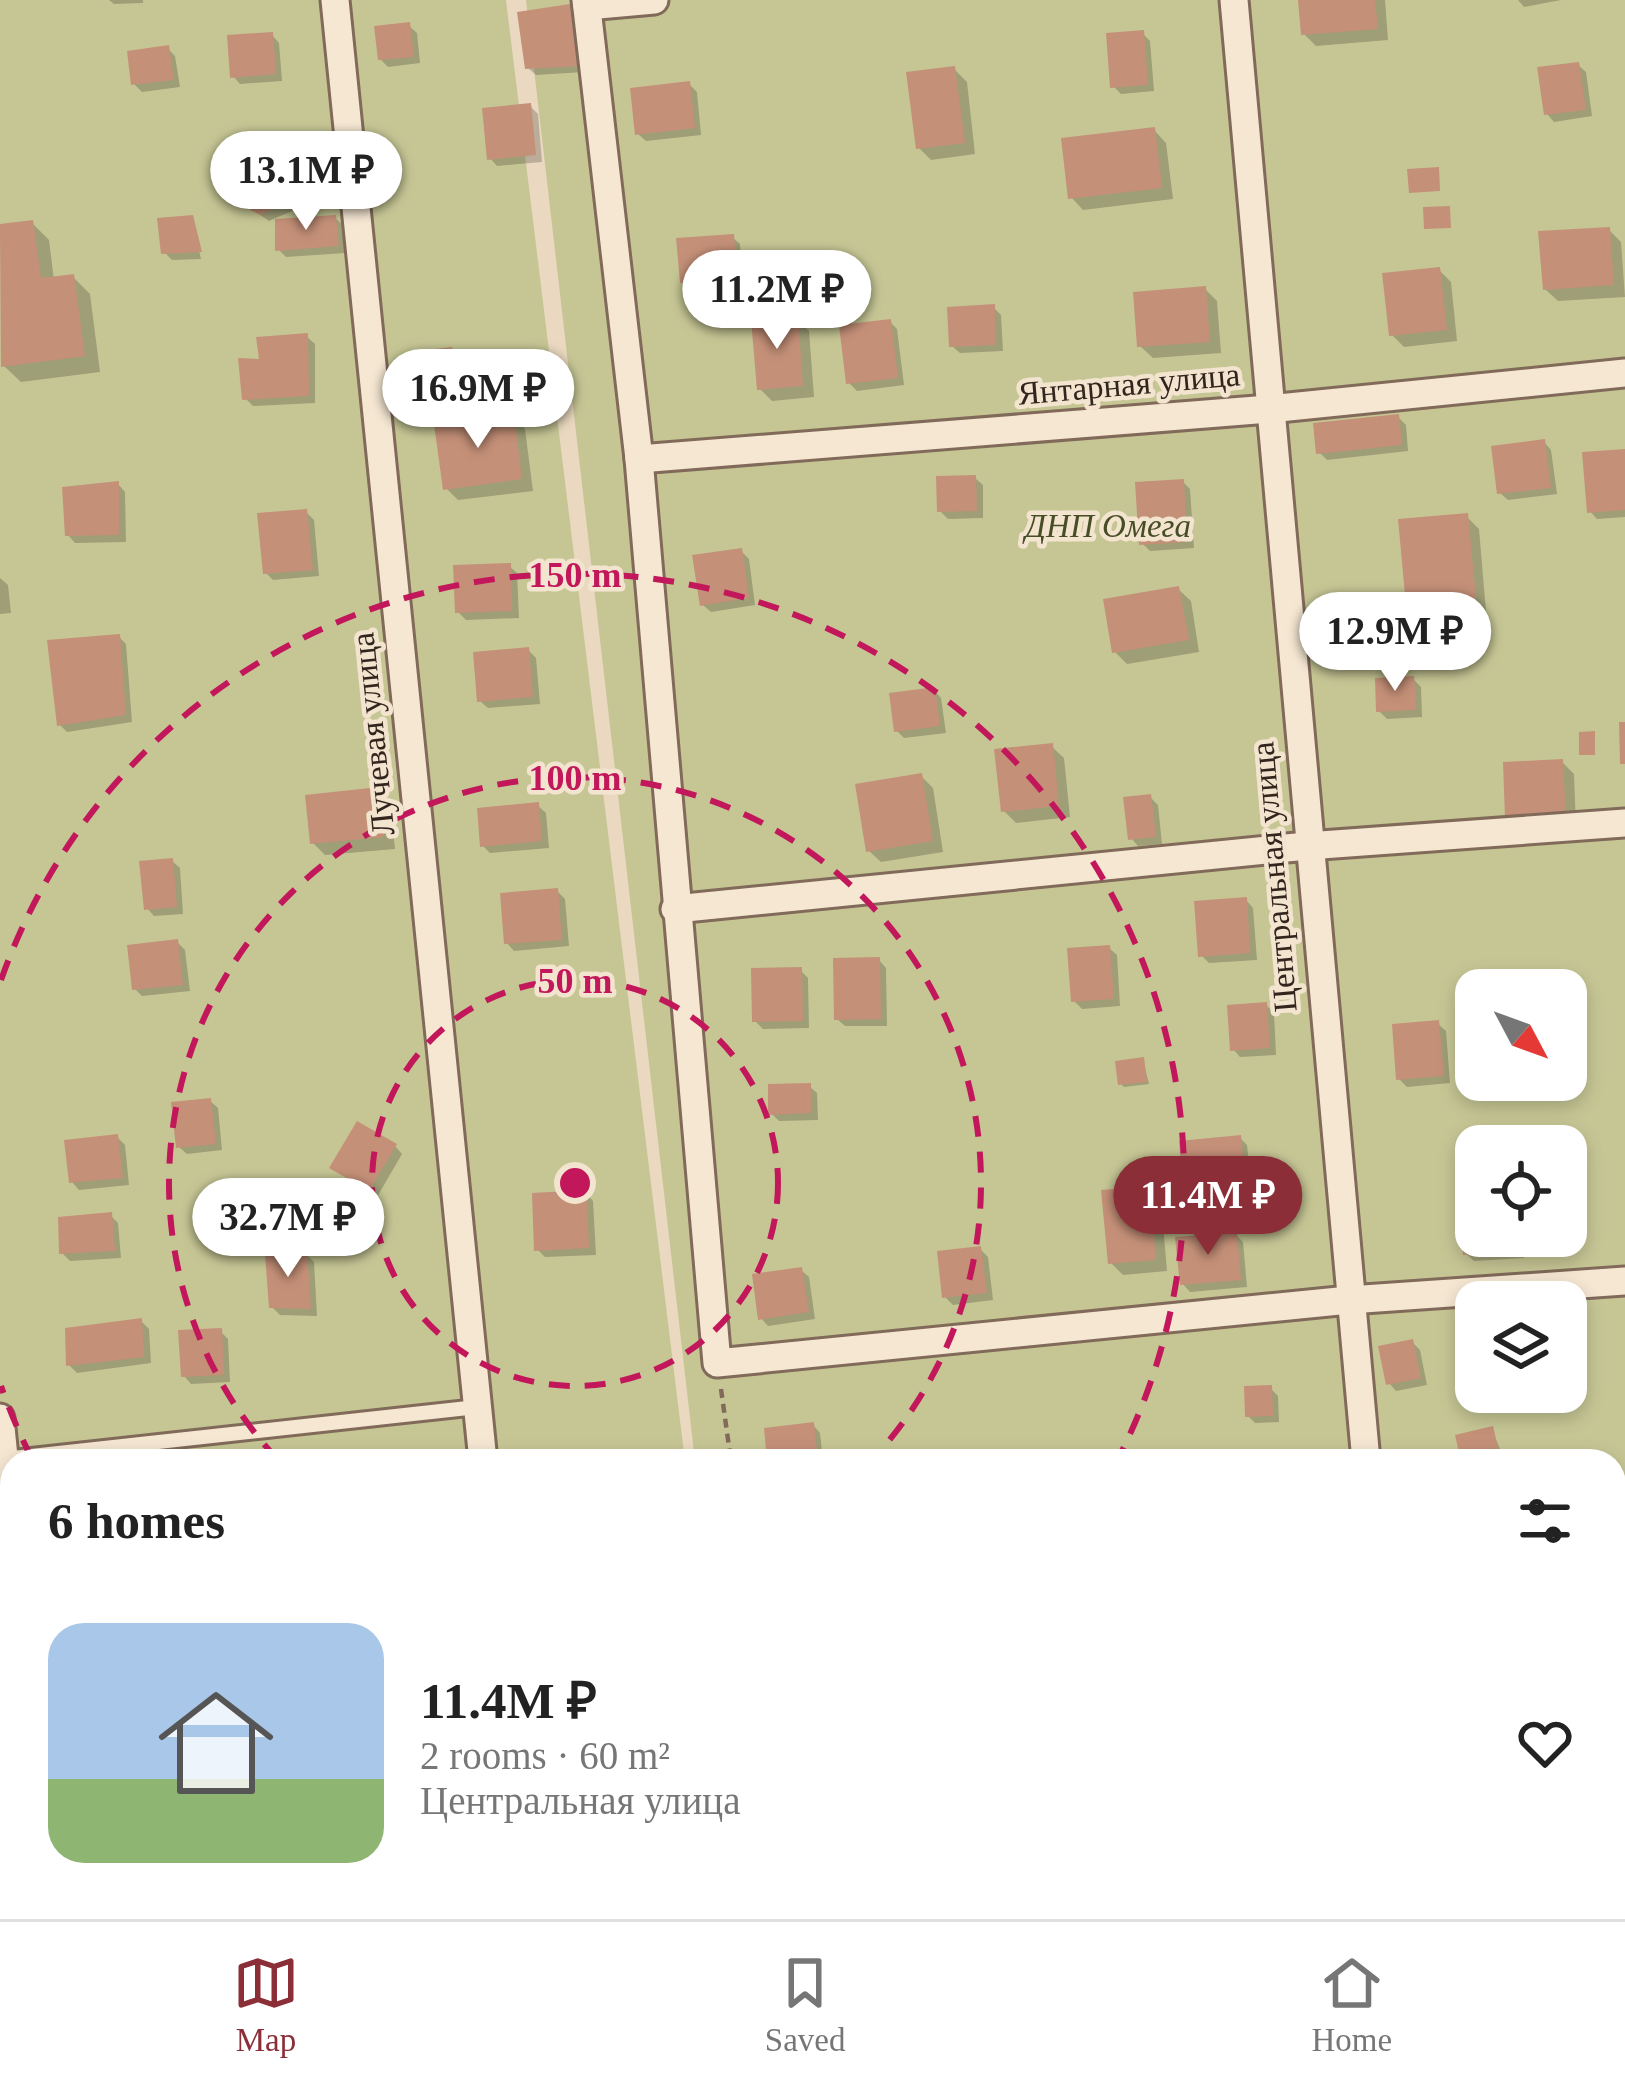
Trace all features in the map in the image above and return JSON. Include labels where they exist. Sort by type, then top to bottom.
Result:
[{"type":"street","name":"Лучевая улица","points":[[335,0],[482,1449]]},
{"type":"street","points":[[654,0],[586,3],[639,459],[718,1364],[1349,1300],[1625,1282]]},
{"type":"street","name":"Центральная улица","points":[[1234,0],[1365,1449]]},
{"type":"street","name":"Янтарная улица","points":[[639,459],[1269,409],[1625,373]]},
{"type":"street","points":[[675,909],[1307,846],[1625,823]]},
{"type":"street","points":[[0,1418],[2,1449]]},
{"type":"lane","points":[[193,1449],[477,1407]]},
{"type":"path","points":[[718,1364],[729,1449]]},
{"type":"green space","points":[[0,0],[506,0],[684,1449],[0,1449]]},
{"type":"green space","name":"ДНП Омега","points":[[526,0],[1625,0],[1625,1449],[694,1449]]},
{"type":"building","points":[[1298,0],[1375,0],[1378,29],[1301,35]]},
{"type":"building","points":[[570,4],[578,66],[525,69],[517,12]]},
{"type":"building","points":[[410,22],[414,57],[378,60],[374,26]]},
{"type":"building","points":[[1144,30],[1148,85],[1110,88],[1106,33]]},
{"type":"building","points":[[273,32],[276,74],[230,78],[227,35]]},
{"type":"building","points":[[169,45],[174,80],[131,85],[127,51]]},
{"type":"building","points":[[1579,62],[1586,110],[1544,115],[1537,67]]},
{"type":"building","points":[[955,66],[965,143],[916,149],[906,72]]},
{"type":"building","points":[[690,81],[695,128],[635,135],[630,88]]},
{"type":"building","points":[[531,103],[536,155],[487,160],[482,108]]},
{"type":"building","points":[[1155,127],[1162,188],[1068,199],[1061,138]]},
{"type":"building","points":[[248,141],[265,155],[278,152],[281,165],[295,173],[287,203],[260,215],[241,205],[237,186],[219,172],[227,154],[238,153]]},
{"type":"building","points":[[1439,167],[1440,191],[1409,193],[1407,169]]},
{"type":"building","points":[[1450,206],[1451,228],[1424,229],[1423,207]]},
{"type":"building","points":[[193,215],[202,252],[161,254],[157,218]]},
{"type":"building","points":[[336,215],[339,246],[275,251],[275,219]]},
{"type":"building","points":[[33,220],[41,278],[74,274],[85,356],[1,367],[0,224]]},
{"type":"building","points":[[1610,227],[1614,285],[1543,290],[1538,231]]},
{"type":"building","points":[[734,234],[737,278],[680,283],[676,238]]},
{"type":"building","points":[[1440,267],[1447,330],[1389,336],[1382,273]]},
{"type":"building","points":[[1206,286],[1210,342],[1137,347],[1133,292]]},
{"type":"building","points":[[995,304],[996,345],[949,347],[947,307]]},
{"type":"building","points":[[798,315],[803,386],[757,390],[751,319]]},
{"type":"building","points":[[891,319],[898,378],[846,384],[839,325]]},
{"type":"building","points":[[308,333],[309,396],[242,400],[238,358],[259,359],[256,337]]},
{"type":"building","points":[[452,347],[456,384],[413,389],[409,352]]},
{"type":"building","points":[[514,413],[522,479],[443,490],[434,424]]},
{"type":"building","points":[[1399,414],[1402,445],[1316,454],[1313,423]]},
{"type":"building","points":[[1545,439],[1551,488],[1497,494],[1491,446]]},
{"type":"building","points":[[1625,449],[1625,510],[1587,513],[1582,452]]},
{"type":"building","points":[[976,475],[977,511],[937,512],[936,476]]},
{"type":"building","points":[[1184,479],[1187,542],[1139,545],[1135,482]]},
{"type":"building","points":[[119,481],[119,535],[65,536],[62,487]]},
{"type":"building","points":[[307,509],[313,570],[263,574],[257,513]]},
{"type":"building","points":[[1468,513],[1476,599],[1406,606],[1398,519]]},
{"type":"building","points":[[742,548],[749,598],[700,606],[692,555]]},
{"type":"building","points":[[511,563],[512,611],[455,613],[453,565]]},
{"type":"building","points":[[1179,586],[1189,640],[1112,653],[1103,599]]},
{"type":"building","points":[[120,634],[126,715],[57,726],[47,640]]},
{"type":"building","points":[[529,647],[533,697],[477,702],[473,652]]},
{"type":"building","points":[[1414,676],[1416,710],[1376,712],[1375,678]]},
{"type":"building","points":[[935,687],[940,726],[894,732],[889,693]]},
{"type":"building","points":[[1619,722],[1625,722],[1625,764],[1620,764]]},
{"type":"building","points":[[1595,731],[1595,755],[1579,755],[1579,732]]},
{"type":"building","points":[[1053,743],[1059,806],[1001,812],[994,749]]},
{"type":"building","points":[[1563,759],[1566,816],[1505,819],[1503,762]]},
{"type":"building","points":[[922,773],[933,841],[866,852],[855,784]]},
{"type":"building","points":[[379,787],[384,837],[310,844],[305,795]]},
{"type":"building","points":[[1151,794],[1156,837],[1128,840],[1123,797]]},
{"type":"building","points":[[539,802],[542,841],[480,847],[477,808]]},
{"type":"building","points":[[173,858],[177,907],[144,910],[139,861]]},
{"type":"building","points":[[558,888],[562,940],[504,944],[500,893]]},
{"type":"building","points":[[1247,897],[1250,953],[1198,957],[1194,901]]},
{"type":"building","points":[[178,939],[183,985],[132,990],[127,945]]},
{"type":"building","points":[[1110,945],[1114,999],[1071,1002],[1067,948]]},
{"type":"building","points":[[880,957],[881,1019],[834,1020],[833,958]]},
{"type":"building","points":[[802,967],[803,1021],[752,1022],[751,968]]},
{"type":"building","points":[[1267,1002],[1270,1048],[1230,1051],[1227,1005]]},
{"type":"building","points":[[1439,1020],[1444,1076],[1396,1080],[1392,1024]]},
{"type":"building","points":[[1144,1057],[1147,1082],[1118,1085],[1115,1061]]},
{"type":"building","points":[[811,1083],[811,1113],[768,1115],[768,1084]]},
{"type":"building","points":[[211,1098],[216,1144],[176,1148],[171,1102]]},
{"type":"building","points":[[357,1121],[397,1144],[369,1191],[329,1168]]},
{"type":"building","points":[[118,1134],[123,1178],[69,1183],[64,1140]]},
{"type":"building","points":[[1241,1135],[1245,1180],[1183,1186],[1179,1141]]},
{"type":"building","points":[[1150,1186],[1156,1260],[1108,1264],[1101,1190]]},
{"type":"building","points":[[587,1190],[589,1248],[534,1251],[532,1193]]},
{"type":"building","points":[[112,1212],[115,1251],[59,1254],[58,1217]]},
{"type":"building","points":[[1237,1232],[1241,1280],[1180,1285],[1175,1237]]},
{"type":"building","points":[[981,1246],[987,1293],[942,1298],[937,1251]]},
{"type":"building","points":[[307,1251],[311,1309],[269,1308],[265,1254]]},
{"type":"building","points":[[802,1267],[809,1312],[758,1320],[752,1274]]},
{"type":"building","points":[[142,1318],[144,1357],[66,1366],[65,1328]]},
{"type":"building","points":[[222,1328],[224,1375],[181,1377],[178,1330]]},
{"type":"building","points":[[1413,1339],[1421,1378],[1386,1385],[1378,1346]]},
{"type":"building","points":[[1272,1385],[1273,1416],[1245,1417],[1244,1386]]},
{"type":"building","points":[[814,1422],[817,1449],[766,1449],[764,1428]]},
{"type":"building","points":[[1493,1426],[1498,1449],[1458,1449],[1455,1435]]}]
